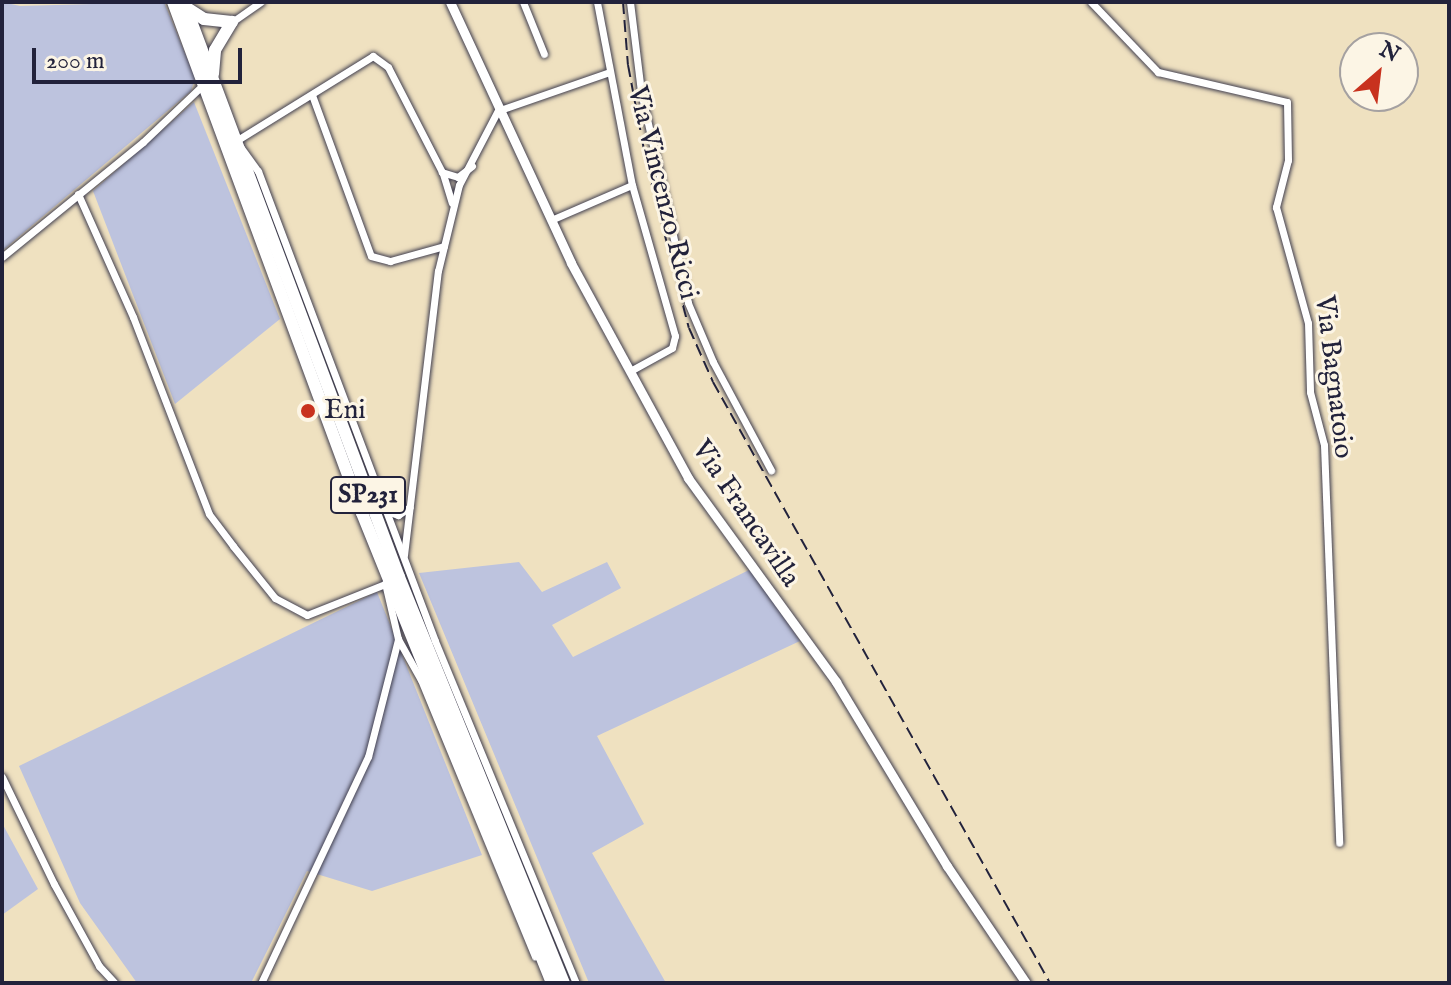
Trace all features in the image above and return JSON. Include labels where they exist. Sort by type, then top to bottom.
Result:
[{"type":"highway","points":[[181,3],[204,19],[232,22],[215,50],[208,82]]},
{"type":"highway","name":"SP231","points":[[181,3],[371,536],[549,983]]},
{"type":"highway","name":"SP231","points":[[208,82],[236,141],[407,598],[564,983]]},
{"type":"street","points":[[232,22],[261,2]]},
{"type":"street","name":"Via Francavilla","points":[[450,2],[551,220],[688,478],[836,682],[947,866],[1026,983]]},
{"type":"street","points":[[523,2],[544,54]]},
{"type":"street","name":"Via Vincenzo Ricci","points":[[597,2],[632,185],[675,343],[632,370]]},
{"type":"street","points":[[630,2],[641,92],[688,303],[713,362],[771,470]]},
{"type":"street","name":"Via Bagnatoio","points":[[1091,2],[1158,72],[1287,102],[1288,160],[1276,207],[1308,323],[1310,392],[1324,445],[1339,843]]},
{"type":"street","points":[[236,141],[373,56],[383,61],[442,172],[453,210]]},
{"type":"street","points":[[403,556],[444,246],[453,210],[500,109],[610,72]]},
{"type":"street","points":[[2,257],[208,82]]},
{"type":"street","points":[[312,95],[371,256],[390,261],[444,246]]},
{"type":"street","name":"SP231","points":[[236,141],[258,171],[384,509],[576,983]]},
{"type":"street","points":[[442,172],[458,177],[472,166]]},
{"type":"street","points":[[551,220],[632,185]]},
{"type":"street","points":[[78,194],[133,317],[209,514],[233,546],[275,598],[307,615],[385,584]]},
{"type":"street","points":[[384,509],[398,515],[411,505]]},
{"type":"street","points":[[371,536],[398,639],[421,680],[549,983]]},
{"type":"street","points":[[261,983],[368,757],[398,639]]},
{"type":"street","points":[[2,777],[54,884],[99,966],[115,983]]},
{"type":"shaded area","points":[[2,2],[20,6],[164,2],[195,78],[191,91],[2,251]]},
{"type":"shaded area","points":[[194,102],[280,319],[175,404],[93,191]]},
{"type":"shaded area","points":[[519,562],[542,592],[607,562],[621,588],[552,625],[573,657],[751,569],[800,641],[597,736],[644,824],[592,853],[666,983],[589,983],[419,573]]},
{"type":"shaded area","points":[[377,592],[482,855],[372,891],[307,871],[251,983],[137,983],[80,903],[19,766]]},
{"type":"shaded area","points":[[2,823],[38,889],[2,915]]},
{"type":"railway","points":[[623,2],[628,65],[647,166],[689,328],[713,382],[1050,983]]},
{"type":"place","name":"Eni","points":[[308,411]]}]
